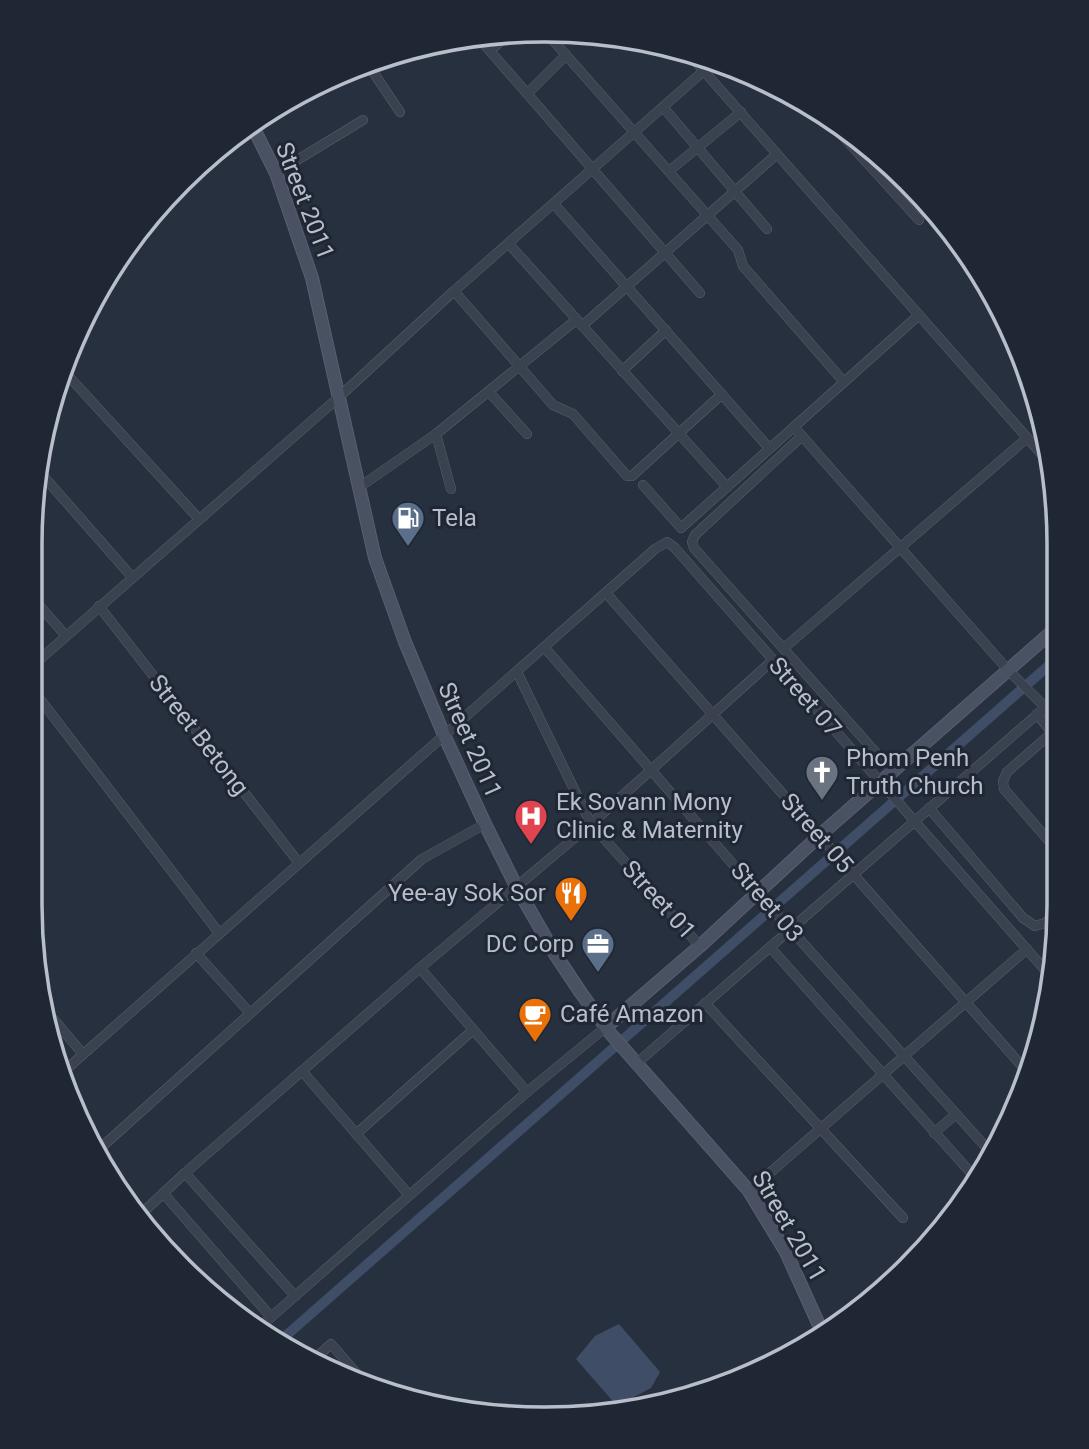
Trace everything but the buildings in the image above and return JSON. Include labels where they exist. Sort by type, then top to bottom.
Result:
[{"type":"main road","name":"Street 2011","points":[[256,134],[275,173],[312,278],[375,558],[400,630],[485,824],[555,954],[608,1030],[749,1191],[786,1252],[819,1325]]},
{"type":"main road","points":[[608,1030],[883,785],[892,772],[1012,674],[1047,637]]},
{"type":"street","points":[[555,42],[738,250],[743,266],[844,382]]},
{"type":"street","points":[[490,51],[497,44]]},
{"type":"street","points":[[485,45],[700,293]]},
{"type":"street","points":[[527,94],[566,55]]},
{"type":"street","points":[[701,67],[1038,450]]},
{"type":"street","points":[[42,657],[704,71]]},
{"type":"street","points":[[374,72],[400,112]]},
{"type":"street","points":[[663,107],[767,229]]},
{"type":"street","points":[[669,171],[740,112]]},
{"type":"street","points":[[275,173],[363,120]]},
{"type":"street","points":[[857,151],[919,220]]},
{"type":"street","points":[[358,488],[436,433],[628,288],[777,154]]},
{"type":"street","points":[[554,204],[769,448]]},
{"type":"street","points":[[509,244],[727,487]]},
{"type":"street","points":[[454,291],[553,405],[573,414],[627,476],[632,476],[722,394]]},
{"type":"street","points":[[643,485],[681,528],[919,315]]},
{"type":"street","points":[[622,370],[666,330]]},
{"type":"street","points":[[71,378],[200,519]]},
{"type":"street","points":[[489,392],[527,434]]},
{"type":"street","points":[[794,427],[1012,674],[1042,704]]},
{"type":"street","points":[[436,433],[451,489]]},
{"type":"street","points":[[802,436],[695,535],[692,542],[694,548],[892,772]]},
{"type":"street","points":[[784,648],[1027,438]]},
{"type":"street","points":[[46,479],[132,576]]},
{"type":"street","name":"Street 07","points":[[606,593],[655,549],[667,542],[675,548],[1043,968]]},
{"type":"street","points":[[69,1067],[606,593]]},
{"type":"street","name":"Street 05","points":[[606,593],[1020,1065]]},
{"type":"street","name":"Street Betong","points":[[99,606],[299,863]]},
{"type":"street","points":[[42,609],[66,636]]},
{"type":"street","name":"Street 03","points":[[545,648],[789,928],[985,1146]]},
{"type":"street","points":[[145,1209],[420,968],[591,824],[772,661]]},
{"type":"street","name":"Street 01","points":[[517,672],[591,824],[700,946]]},
{"type":"street","points":[[42,702],[219,933]]},
{"type":"street","points":[[635,1060],[770,947],[911,818],[929,808],[1037,715],[1042,704],[1047,702]]},
{"type":"street","points":[[1037,715],[1047,726]]},
{"type":"street","points":[[1047,739],[1007,772],[1003,781],[1004,789],[1047,839]]},
{"type":"street","points":[[929,808],[1023,918],[1035,926],[1046,922]]},
{"type":"street","points":[[103,1145],[422,859],[485,824]]},
{"type":"street","name":"Street 03","points":[[770,947],[970,1172]]},
{"type":"street","points":[[749,1191],[1027,949]]},
{"type":"street","points":[[197,953],[250,1013]]},
{"type":"street","points":[[420,968],[527,1092]]},
{"type":"street","points":[[705,1003],[903,1218]]},
{"type":"street","points":[[56,1023],[83,1054]]},
{"type":"street","points":[[356,1134],[473,1030]]},
{"type":"street","points":[[265,1322],[527,1092],[608,1030]]},
{"type":"street","points":[[302,1071],[409,1195]]},
{"type":"street","points":[[934,1133],[956,1114]]},
{"type":"street","points":[[185,1173],[295,1296]]},
{"type":"street","points":[[163,1193],[271,1317]]},
{"type":"street","points":[[320,1354],[331,1344],[354,1370]]},
{"type":"water","points":[[619,1324],[660,1372],[651,1388],[629,1399],[614,1402],[576,1359],[595,1336]]},
{"type":"waterway","points":[[286,1336],[1047,667]]},
{"type":"place","name":"Tela","points":[[408,548]]},
{"type":"place","name":"Phom Penh Truth Church","points":[[822,802]]},
{"type":"place","name":"Ek Sovann Mony Clinic & Maternity","points":[[531,846]]},
{"type":"place","name":"Yee-ay Sok Sor","points":[[571,923]]},
{"type":"place","name":"DC Corp","points":[[598,974]]},
{"type":"place","name":"Café Amazon","points":[[535,1044]]}]
